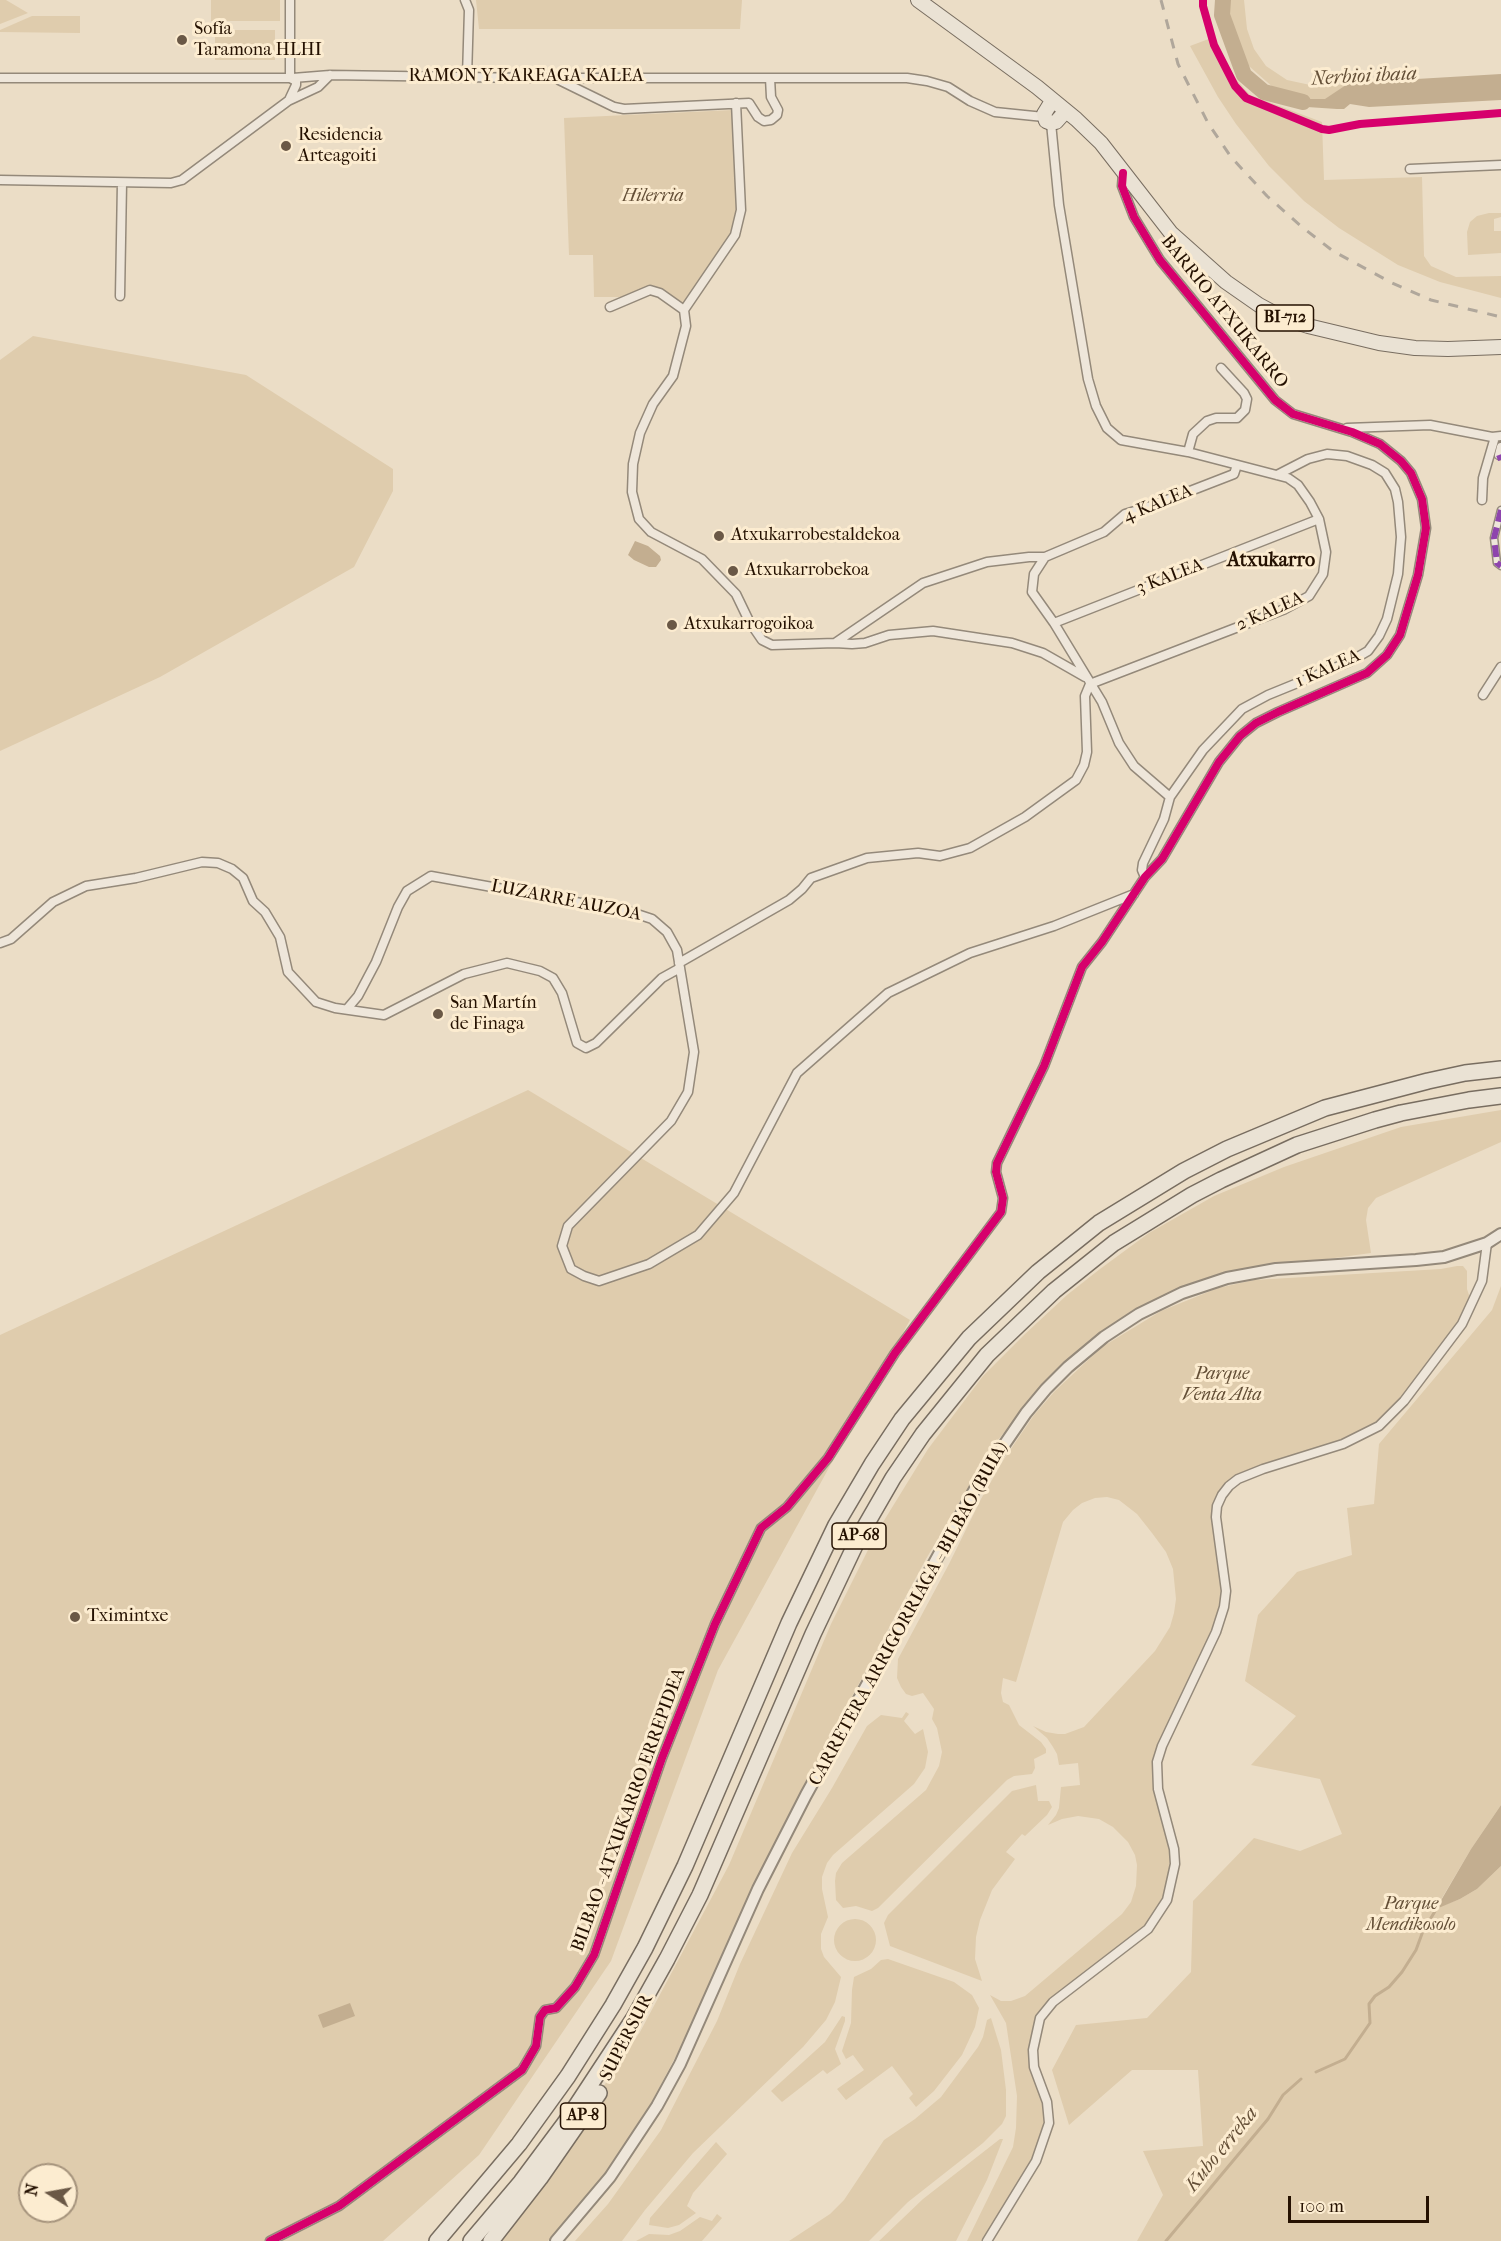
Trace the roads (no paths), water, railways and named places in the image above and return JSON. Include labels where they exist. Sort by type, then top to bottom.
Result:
[{"type":"highway","name":"AP-68","points":[[436,2241],[519,2144],[568,2076],[608,2013],[645,1948],[681,1875],[789,1623],[836,1525],[897,1427],[925,1389],[969,1338],[1038,1272],[1099,1222],[1184,1171],[1227,1149],[1325,1108],[1409,1085],[1465,1073],[1501,1069]]},
{"type":"highway","name":"AP-68","points":[[471,2241],[521,2182],[571,2115],[621,2041],[656,1980],[712,1867],[813,1634],[859,1537],[893,1478],[923,1434],[970,1375],[1001,1341],[1054,1291],[1114,1243],[1192,1195],[1239,1171],[1297,1146],[1375,1120],[1401,1113],[1501,1096]]},
{"type":"highway","name":"SUPERSUR","points":[[491,2241],[540,2178],[600,2090],[629,2040],[656,1980]]},
{"type":"main road","points":[[918,0],[1037,87],[1065,112],[1056,122],[1047,120],[1045,111],[1052,101]]},
{"type":"main road","name":"BI-712","points":[[1065,112],[1076,119],[1101,144],[1164,225],[1187,248],[1226,282],[1284,318],[1330,333],[1415,348],[1501,347]]},
{"type":"street","points":[[288,100],[296,85],[296,81],[290,78],[290,0]]},
{"type":"street","points":[[465,0],[469,10],[467,77]]},
{"type":"street","points":[[0,180],[171,183],[182,180],[288,100],[318,87],[330,75]]},
{"type":"street","name":"RAMON Y KAREAGA KALEA","points":[[0,78],[308,78],[330,75],[555,78],[907,78],[948,87],[994,112],[1047,120]]},
{"type":"street","points":[[306,92],[310,84],[308,78]]},
{"type":"street","points":[[555,78],[614,107],[624,109],[749,103],[758,117],[764,121],[771,120],[777,115],[778,110],[771,97],[770,78]]},
{"type":"street","points":[[736,104],[741,210],[735,235],[684,310],[686,326],[673,376],[648,414],[640,433],[633,464],[632,492],[639,519],[651,532],[702,559],[736,594],[749,621],[762,640],[772,645],[865,643],[889,635],[908,632],[952,633],[1012,643],[1043,653],[1089,681]]},
{"type":"street","name":"2 KALEA","points":[[1047,120],[1089,379],[1103,422],[1121,440],[1188,452],[1288,478],[1298,485],[1319,519],[1326,552],[1323,574],[1309,596],[1285,609],[1089,681]]},
{"type":"street","points":[[1410,169],[1501,165]]},
{"type":"street","name":"BARRIO ATXUKARRO","points":[[1123,173],[1122,186],[1134,217],[1160,260],[1275,400],[1293,414],[1368,438],[1390,451],[1411,473],[1422,499],[1426,528],[1418,575],[1400,635],[1387,655],[1367,673],[1278,712],[1256,723],[1240,736],[1219,762],[1162,859],[1145,877]]},
{"type":"street","points":[[120,296],[122,183]]},
{"type":"street","points":[[610,306],[650,290],[660,293],[684,310]]},
{"type":"street","points":[[1188,452],[1193,434],[1207,421],[1216,418],[1237,418],[1245,410],[1247,399],[1244,393],[1221,368]]},
{"type":"street","points":[[1337,428],[1430,425],[1498,436],[1483,478],[1482,500]]},
{"type":"street","name":"1 KALEA","points":[[1145,877],[1142,870],[1143,863],[1164,819],[1170,797],[1203,750],[1242,709],[1268,695],[1349,662],[1368,651],[1379,636],[1387,619],[1398,574],[1401,537],[1395,489],[1384,473],[1372,465],[1347,456],[1327,454],[1308,459],[1277,476]]},
{"type":"street","name":"4 KALEA","points":[[1045,557],[1104,532],[1125,514],[1234,474],[1237,465]]},
{"type":"street","points":[[1501,510],[1494,538],[1497,564],[1501,566]]},
{"type":"street","name":"3 KALEA","points":[[1054,622],[1319,519]]},
{"type":"street","points":[[835,643],[922,583],[987,562],[1045,557]]},
{"type":"street","points":[[1045,557],[1034,574],[1032,592],[1054,622],[1102,702],[1119,743],[1134,766],[1170,797]]},
{"type":"street","points":[[1483,695],[1501,667]]},
{"type":"street","points":[[0,943],[11,939],[52,902],[86,886],[136,878],[202,862],[218,863],[232,868],[243,878],[252,901],[265,912],[280,937],[288,972],[316,1002],[384,1015],[465,975],[507,963],[540,971],[553,978],[562,993],[577,1043],[586,1048],[596,1043],[662,978],[789,900],[811,878],[867,858],[918,854],[940,856],[970,848],[1025,817],[1076,780],[1084,765],[1087,752],[1085,696],[1089,681]]},
{"type":"street","name":"LUZARRE AUZOA","points":[[347,1009],[358,996],[376,962],[406,891],[431,876],[619,910],[652,919],[667,932],[677,950],[694,1052],[687,1092],[671,1121],[568,1226],[562,1246],[571,1269],[599,1281],[649,1264],[698,1235],[734,1193],[797,1073],[888,993],[970,953],[1054,926],[1134,894]]},
{"type":"street","name":"BILBAO - ATXUKARRO ERREPIDEA","points":[[270,2241],[339,2206],[522,2070],[536,2046],[540,2018],[546,2010],[556,2008],[575,1987],[594,1955],[671,1736],[715,1624],[761,1528],[787,1508],[828,1458],[895,1353],[1001,1212],[1004,1198],[996,1172],[997,1163],[1044,1066],[1082,967],[1102,942],[1145,877]]},
{"type":"street","name":"CARRETERA ARRIGORRIAGA - BILBAO (BUIA)","points":[[556,2241],[610,2177],[657,2106],[680,2064],[758,1890],[806,1796],[980,1480],[1026,1413],[1046,1389],[1104,1337],[1139,1314],[1182,1293],[1227,1278],[1276,1269],[1435,1258],[1487,1244],[1501,1234]]},
{"type":"street","points":[[987,2241],[1036,2161],[1049,2123],[1047,2102],[1034,2067],[1033,2050],[1040,2018],[1053,2002],[1148,1929],[1167,1900],[1175,1864],[1174,1849],[1158,1789],[1158,1762],[1162,1746],[1216,1632],[1224,1607],[1226,1591],[1216,1517],[1217,1506],[1222,1495],[1238,1479],[1263,1468],[1342,1444],[1379,1426],[1404,1401],[1462,1324],[1482,1281],[1487,1244]]},
{"type":"waterway","name":"Nerbioi ibaia","points":[[1223,0],[1222,15],[1244,75],[1264,92],[1303,102]]},
{"type":"waterway","name":"Kubo erreka","points":[[1316,2072],[1345,2059],[1370,2023],[1369,2004],[1402,1972],[1437,1908]]},
{"type":"waterway","name":"Kubo erreka","points":[[1166,2241],[1268,2119],[1283,2095],[1301,2079]]},
{"type":"railway","points":[[1161,0],[1178,64],[1208,123],[1231,157],[1267,196],[1333,251],[1392,283],[1431,300],[1501,317]]},
{"type":"place","name":"Sofía Taramona HLHI","points":[[182,40]]},
{"type":"place","name":"Residencia Arteagoiti","points":[[286,146]]},
{"type":"place","name":"Atxukarrobestaldekoa","points":[[719,536]]},
{"type":"place","name":"Atxukarrobekoa","points":[[733,571]]},
{"type":"place","name":"Atxukarrogoikoa","points":[[672,625]]},
{"type":"place","name":"San Martín de Finaga","points":[[438,1014]]},
{"type":"place","name":"Tximintxe","points":[[75,1617]]},
{"type":"district","name":"Atxukarro","points":[[1271,561]]},
{"type":"park label","name":"Hilerria","points":[[653,197]]},
{"type":"park label","name":"Parque Venta Alta","points":[[1222,1385]]},
{"type":"park label","name":"Parque Mendikosolo","points":[[1411,1915]]}]
